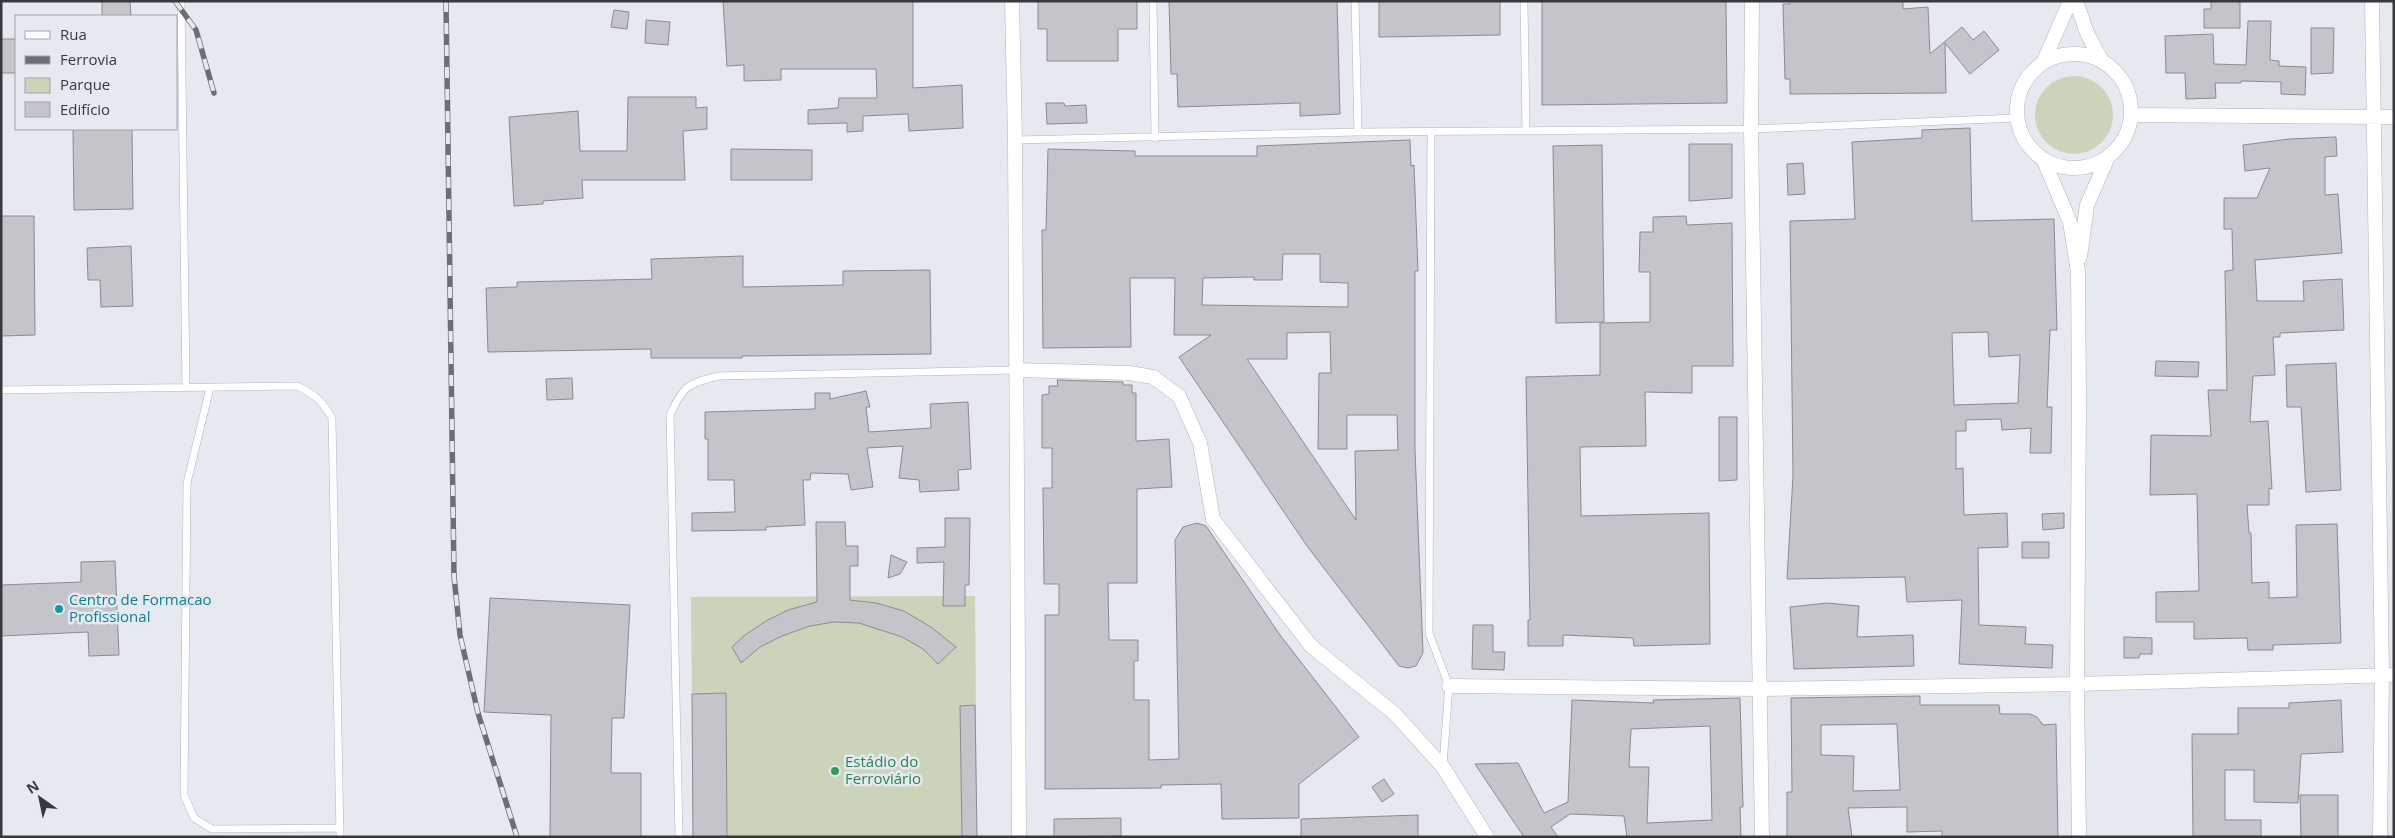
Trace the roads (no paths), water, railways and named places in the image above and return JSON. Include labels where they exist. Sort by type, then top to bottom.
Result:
[{"type":"street","points":[[1012,1],[1016,140],[1019,837]]},
{"type":"street","points":[[1752,1],[1751,129],[1762,837]]},
{"type":"street","points":[[2043,63],[2070,1]]},
{"type":"street","points":[[2076,1],[2087,33],[2102,61]]},
{"type":"street","points":[[2372,1],[2388,675],[2380,837]]},
{"type":"street","points":[[2072,54],[2087,55],[2102,61],[2115,71],[2124,84],[2130,99],[2131,116],[2128,131],[2120,146],[2108,157],[2093,165],[2077,169],[2060,167],[2044,160],[2030,149],[2021,135],[2017,118],[2017,102],[2022,86],[2043,63],[2057,57],[2072,54]]},
{"type":"street","points":[[2131,116],[2394,117]]},
{"type":"street","points":[[2079,837],[2077,684],[2078,272],[2087,205],[2108,157]]},
{"type":"street","points":[[2044,160],[2070,222],[2078,272]]},
{"type":"street","points":[[1016,370],[1129,373],[1152,376],[1179,396],[1200,443],[1213,519],[1311,646],[1395,714],[1443,768],[1485,836]]},
{"type":"street","points":[[1449,686],[1760,689],[2077,684],[2388,675]]},
{"type":"lane","points":[[181,1],[186,388]]},
{"type":"lane","points":[[1153,1],[1155,138]]},
{"type":"lane","points":[[1355,1],[1358,132]]},
{"type":"lane","points":[[1524,1],[1526,130]]},
{"type":"lane","points":[[1016,140],[1358,132],[1751,129],[2017,118]]},
{"type":"lane","points":[[1431,132],[1429,633],[1449,686],[1443,768]]},
{"type":"lane","points":[[678,837],[670,415],[679,393],[696,381],[719,376],[1016,370]]},
{"type":"lane","points":[[1,390],[297,386],[314,394],[324,404],[332,418],[340,837]]},
{"type":"lane","points":[[210,388],[187,483],[184,795],[194,818],[212,829],[340,828]]},
{"type":"railway","points":[[175,1],[196,30],[214,93]]},
{"type":"railway","points":[[446,1],[454,576],[460,635],[478,713],[517,837]]},
{"type":"place","name":"Centro de Formacao Profissional","points":[[59,609]]},
{"type":"place","name":"Estádio do Ferroviário","points":[[835,771]]}]
